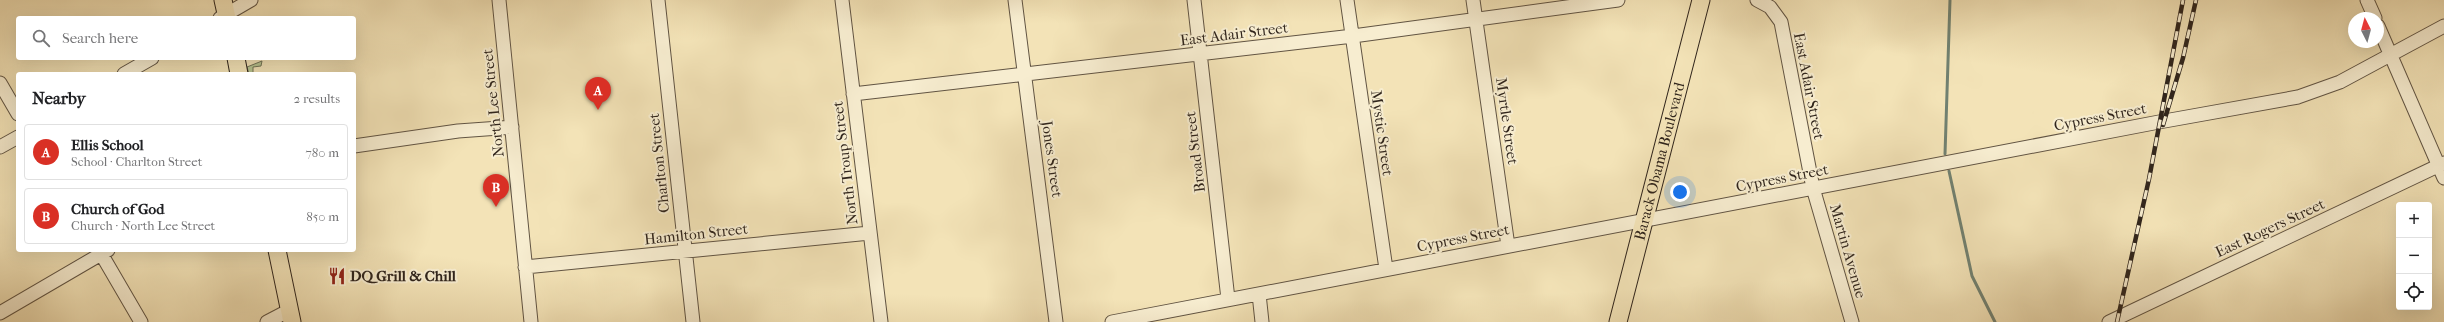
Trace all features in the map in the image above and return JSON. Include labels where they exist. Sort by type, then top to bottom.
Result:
[{"type":"main road","name":"Barack Obama Boulevard","points":[[1618,322],[1701,0]]},
{"type":"main road","points":[[236,60],[239,72]]},
{"type":"main road","points":[[277,252],[291,316]]},
{"type":"street","points":[[224,13],[251,0]]},
{"type":"street","name":"North Lee Street","points":[[499,0],[531,322]]},
{"type":"street","name":"Charlton Street","points":[[658,0],[693,322]]},
{"type":"street","name":"North Troup Street","points":[[842,0],[880,322]]},
{"type":"street","name":"Jones Street","points":[[1015,0],[1056,322]]},
{"type":"street","name":"Broad Street","points":[[1194,0],[1228,300]]},
{"type":"street","name":"Mystic Street","points":[[1347,0],[1386,269]]},
{"type":"street","name":"Myrtle Street","points":[[1473,0],[1508,246]]},
{"type":"street","name":"East Adair Street","points":[[853,94],[1353,36],[1476,18],[1618,0]]},
{"type":"street","name":"East Adair Street","points":[[1757,0],[1770,7],[1781,22],[1813,188]]},
{"type":"street","points":[[2367,0],[2372,12]]},
{"type":"street","name":"Cypress Street","points":[[1112,322],[2164,121],[2280,102],[2327,87],[2444,26]]},
{"type":"street","points":[[2384,40],[2441,164],[2444,178]]},
{"type":"street","points":[[128,72],[148,60]]},
{"type":"street","points":[[0,84],[16,111]]},
{"type":"street","points":[[356,146],[458,131],[512,127]]},
{"type":"street","points":[[0,147],[16,138]]},
{"type":"street","name":"East Rogers Street","points":[[2108,322],[2441,164]]},
{"type":"street","name":"Martin Avenue","points":[[1813,188],[1852,322]]},
{"type":"street","name":"Hamilton Street","points":[[525,267],[870,233]]},
{"type":"street","points":[[0,313],[101,252]]},
{"type":"street","points":[[104,252],[142,322]]},
{"type":"street","points":[[1259,294],[1262,322]]},
{"type":"street","points":[[267,322],[291,316]]},
{"type":"green space","points":[[262,61],[261,66],[253,67],[253,72],[248,72],[247,67]]},
{"type":"waterway","points":[[1945,154],[1950,0]]},
{"type":"waterway","points":[[1949,171],[1972,276],[1995,322]]},
{"type":"railway","points":[[2117,322],[2149,179],[2183,0]]},
{"type":"railway","points":[[2163,125],[2183,58],[2196,0]]},
{"type":"place","name":"Ellis School","points":[[598,110]]},
{"type":"place","name":"Church of God","points":[[496,207]]},
{"type":"place","name":"DQ Grill & Chill","points":[[337,276]]}]
